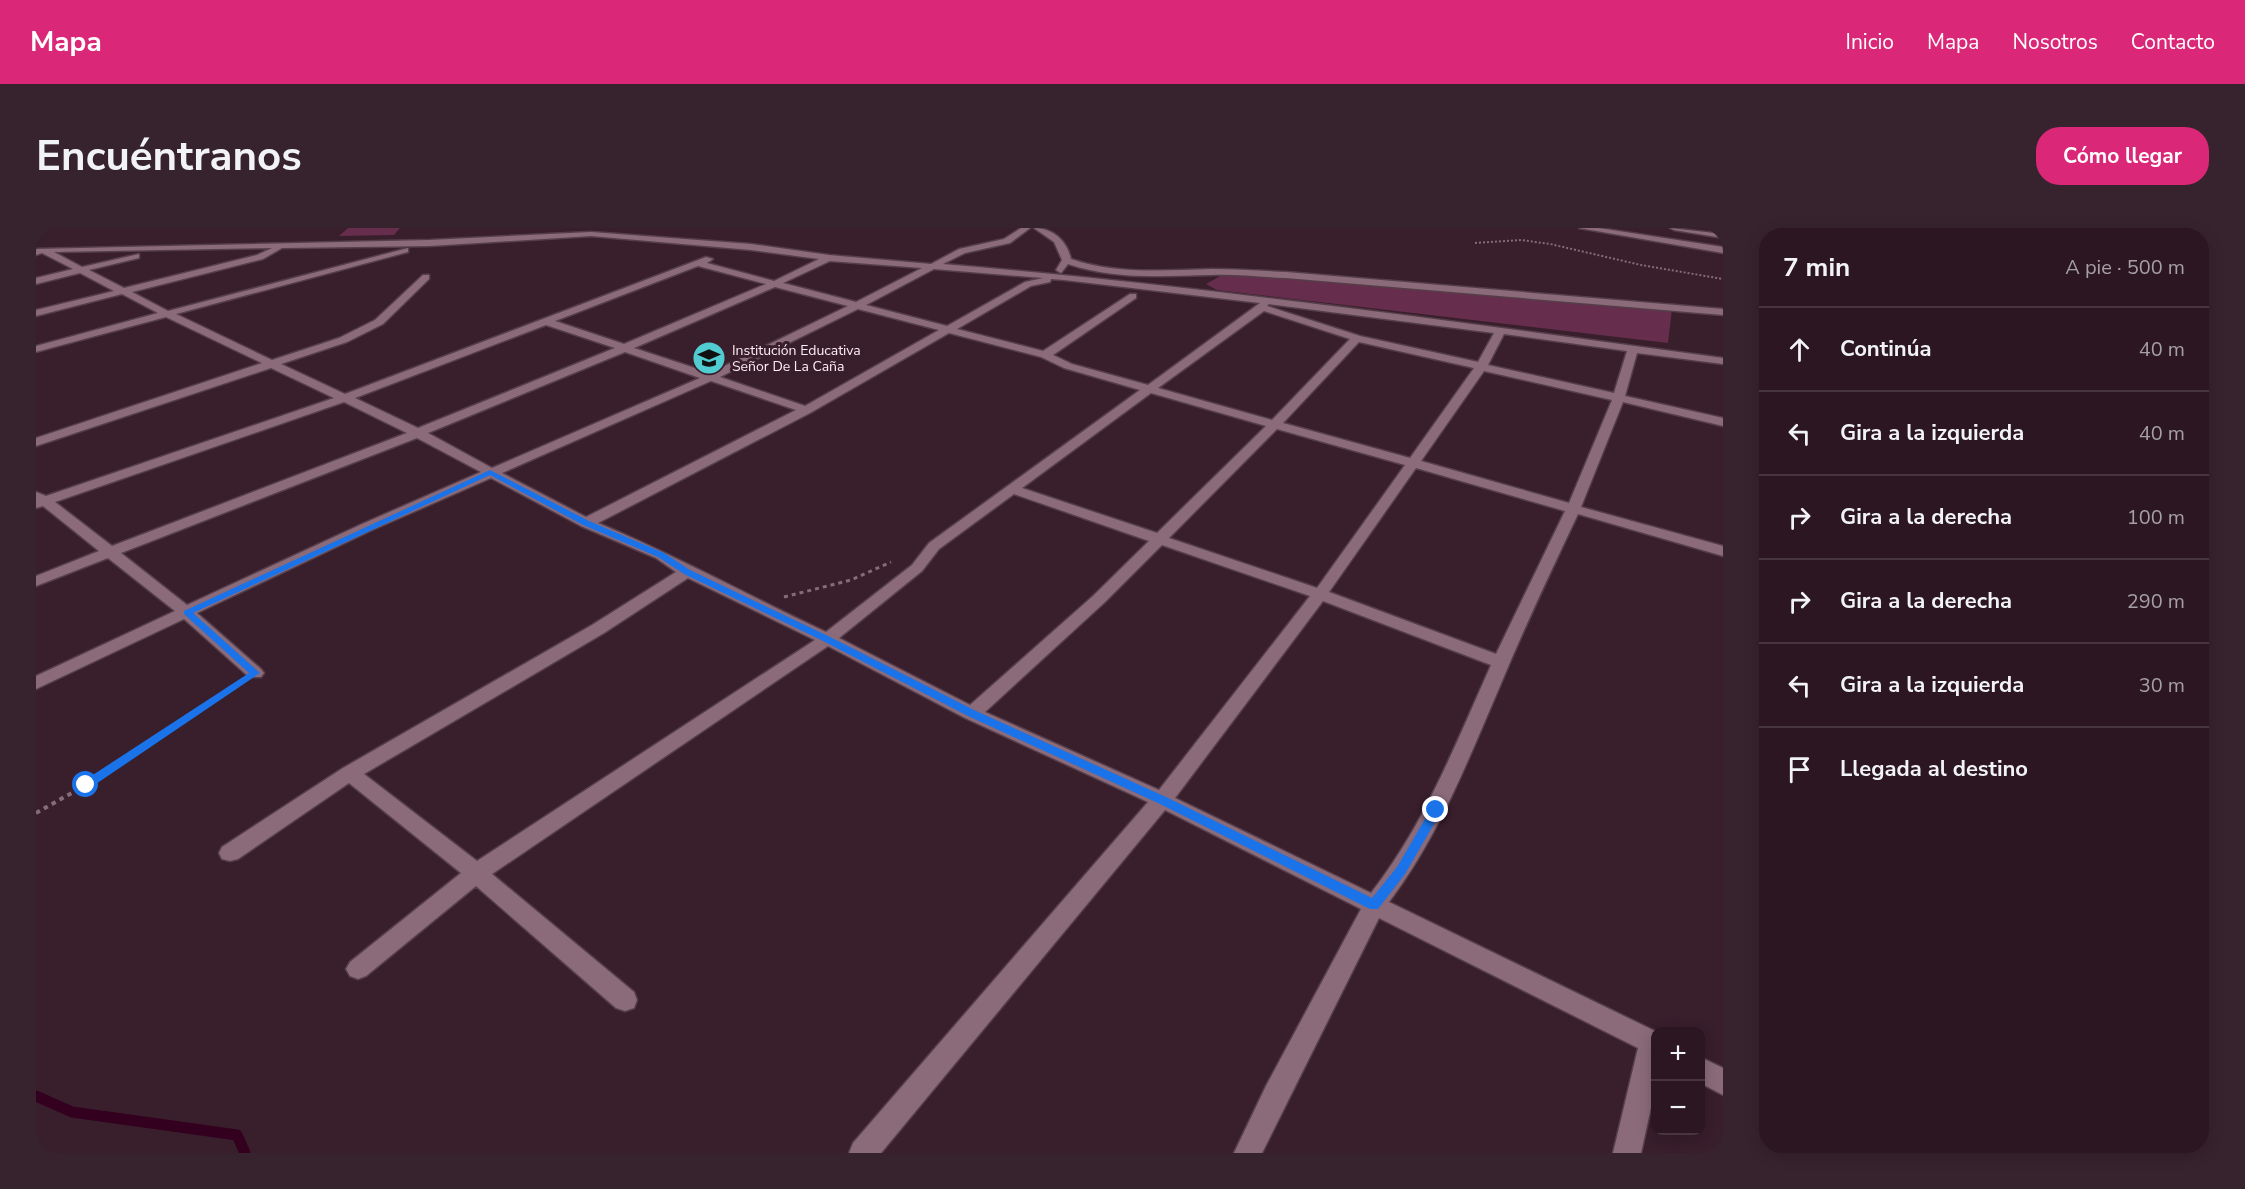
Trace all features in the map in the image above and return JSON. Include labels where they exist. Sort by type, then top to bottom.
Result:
[{"type":"street","points":[[36,683],[490,472],[710,378],[859,306],[962,251],[1007,241],[1026,228]]},
{"type":"street","points":[[1038,228],[1059,241],[1067,261]]},
{"type":"street","points":[[1583,228],[1723,250]]},
{"type":"street","points":[[1674,228],[1723,236]]},
{"type":"street","points":[[38,251],[286,244],[430,243],[574,233],[735,246],[829,258],[1064,277],[1263,305],[1501,330],[1723,361]]},
{"type":"street","points":[[36,349],[430,243]]},
{"type":"street","points":[[36,313],[260,257],[286,244]]},
{"type":"street","points":[[39,500],[345,398],[700,264],[735,246]]},
{"type":"street","points":[[36,281],[167,248]]},
{"type":"street","points":[[38,251],[418,433],[586,523],[661,555],[687,572],[827,639],[972,714],[1162,800],[1651,1042]]},
{"type":"street","points":[[36,581],[418,433],[729,305],[829,258]]},
{"type":"street","points":[[1067,261],[1060,268],[1064,277],[1088,290]]},
{"type":"street","points":[[1067,261],[1117,273],[1286,274],[1723,312]]},
{"type":"street","points":[[700,264],[1045,355],[1068,366],[1575,507],[1723,551]]},
{"type":"street","points":[[935,267],[1028,284],[1133,296],[1045,355]]},
{"type":"street","points":[[36,442],[343,340],[379,322],[426,277]]},
{"type":"street","points":[[586,523],[806,410],[1028,284],[1064,277]]},
{"type":"street","points":[[1263,305],[1357,338],[1723,423]]},
{"type":"street","points":[[358,969],[476,873],[827,639],[917,568],[934,546],[1153,389],[1263,305]]},
{"type":"street","points":[[548,322],[806,410]]},
{"type":"street","points":[[866,1152],[1162,800],[1320,594],[1481,367],[1501,330]]},
{"type":"street","points":[[972,714],[1099,599],[1156,539],[1327,372],[1357,338]]},
{"type":"street","points":[[1248,1153],[1275,1095],[1374,905],[1401,870],[1436,810],[1501,662],[1575,507],[1618,399],[1633,348]]},
{"type":"street","points":[[1012,489],[1320,594],[1501,662]]},
{"type":"street","points":[[39,500],[187,613],[255,673]]},
{"type":"street","points":[[230,853],[351,773],[598,629],[687,572]]},
{"type":"street","points":[[351,773],[476,873],[625,1000]]},
{"type":"street","points":[[1627,1153],[1651,1055]]},
{"type":"street","points":[[1705,1072],[1723,1082]]},
{"type":"path","points":[[1475,243],[1521,240],[1550,244],[1641,265],[1723,279]]},
{"type":"path","points":[[754,604],[851,580],[903,556],[934,546]]},
{"type":"path","points":[[36,813],[126,759],[255,673]]},
{"type":"shaded area","points":[[348,228],[400,228],[394,235],[339,236]]},
{"type":"shaded area","points":[[1224,274],[1672,309],[1668,343],[1217,290],[1206,284]]},
{"type":"waterway","points":[[36,1096],[72,1112],[237,1135],[245,1153]]},
{"type":"place","name":"Institución Educativa Señor De La Caña","points":[[709,358]]},
{"type":"route","points":[[86,785],[255,673],[187,613],[367,527],[490,472],[586,523],[661,555],[687,572],[827,639],[972,714],[1162,800],[1374,905],[1401,870],[1436,810]]}]
